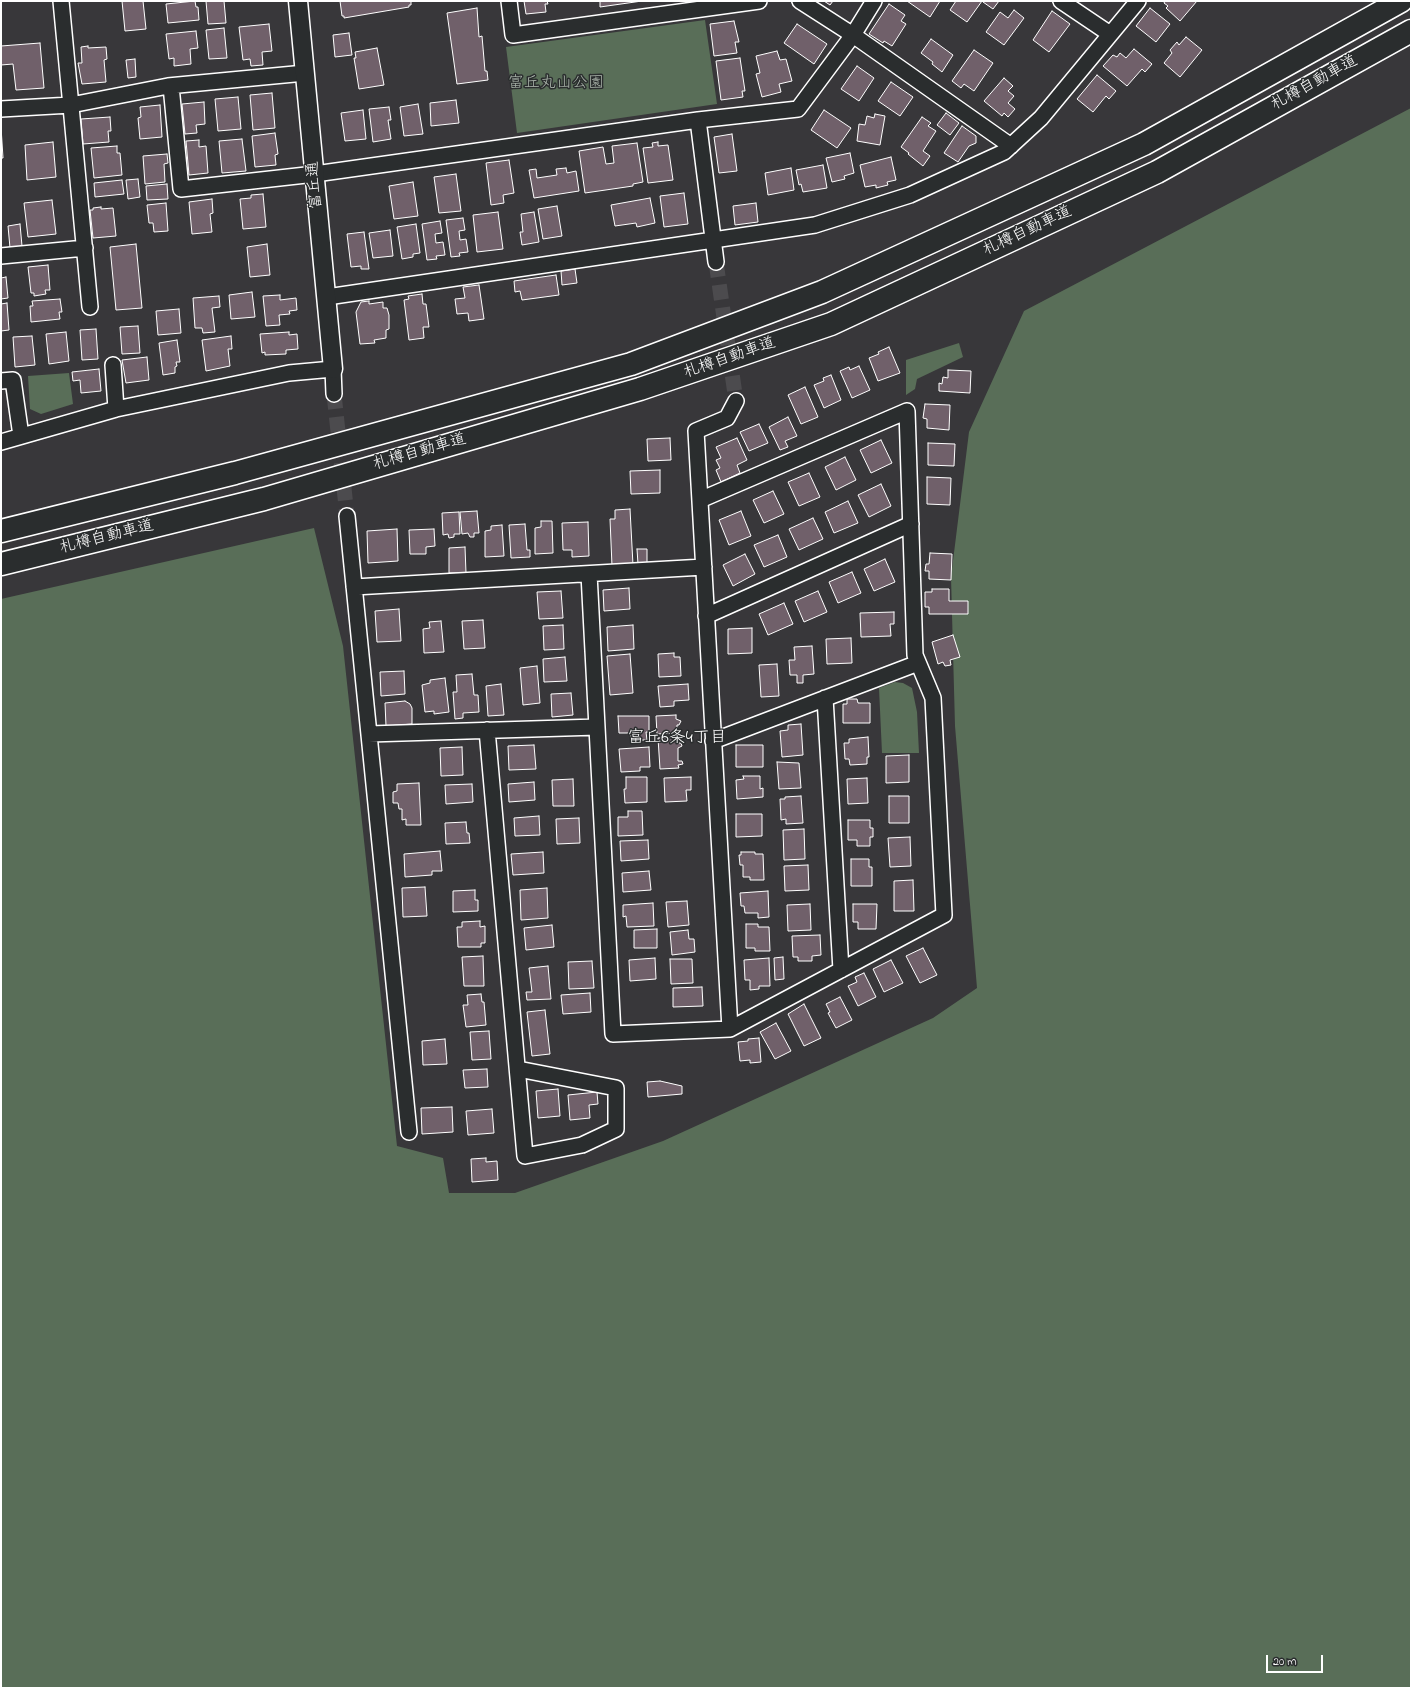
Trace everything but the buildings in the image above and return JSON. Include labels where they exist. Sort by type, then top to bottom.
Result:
[{"type":"highway","name":"札樽自動車道","points":[[1,531],[243,471],[631,364],[822,292],[1144,144],[1401,1]]},
{"type":"highway","name":"札樽自動車道","points":[[1,564],[272,496],[640,389],[831,324],[1157,172],[1411,31]]},
{"type":"street","points":[[61,1],[90,307]]},
{"type":"street","name":"富丘通","points":[[298,1],[333,369]]},
{"type":"street","points":[[509,1],[513,35],[759,1]]},
{"type":"street","points":[[800,1],[853,35],[1011,146]]},
{"type":"street","points":[[171,86],[181,189],[315,174],[698,120],[798,109],[853,35],[874,1]]},
{"type":"street","points":[[1061,1],[1110,34]]},
{"type":"street","points":[[327,297],[815,225],[910,195],[1004,152],[1041,118],[1138,1]]},
{"type":"street","points":[[1,109],[71,105],[171,86],[305,73]]},
{"type":"street","points":[[698,120],[716,262]]},
{"type":"street","points":[[1,256],[85,248]]},
{"type":"street","points":[[113,365],[116,409]]},
{"type":"street","points":[[1,442],[116,409],[289,373],[333,369],[334,394]]},
{"type":"street","points":[[1,381],[13,380],[21,436]]},
{"type":"street","points":[[730,1029],[696,431],[727,418],[736,401]]},
{"type":"street","points":[[589,574],[613,1034],[730,1029],[944,915],[933,698],[915,655],[908,411],[700,500]]},
{"type":"street","points":[[347,516],[409,1132]]},
{"type":"street","points":[[706,616],[911,524]]},
{"type":"street","points":[[354,587],[704,567]]},
{"type":"street","points":[[713,741],[918,664]]},
{"type":"street","points":[[826,698],[841,970]]},
{"type":"street","points":[[369,734],[597,727]]},
{"type":"street","points":[[487,730],[525,1156],[582,1145],[616,1129],[616,1088],[518,1069]]},
{"type":"green space","name":"富丘丸山公園","points":[[705,20],[717,104],[517,133],[506,47]]},
{"type":"green space","points":[[1411,108],[1411,1688],[1,1688],[1,599],[314,528],[343,646],[397,1146],[443,1158],[449,1193],[515,1193],[663,1141],[933,1018],[977,988],[955,726],[951,577],[969,432],[1024,311]]},
{"type":"green space","points":[[959,343],[963,357],[917,379],[915,389],[906,395],[906,360]]},
{"type":"green space","points":[[69,373],[73,404],[41,414],[30,409],[28,376]]},
{"type":"green space","points":[[895,682],[903,683],[912,688],[917,712],[919,753],[882,753],[879,688]]},
{"type":"tunnel","points":[[716,262],[736,401]]},
{"type":"tunnel","points":[[334,394],[347,516]]},
{"type":"district","name":"富丘6条4丁目","points":[[677,739]]}]
